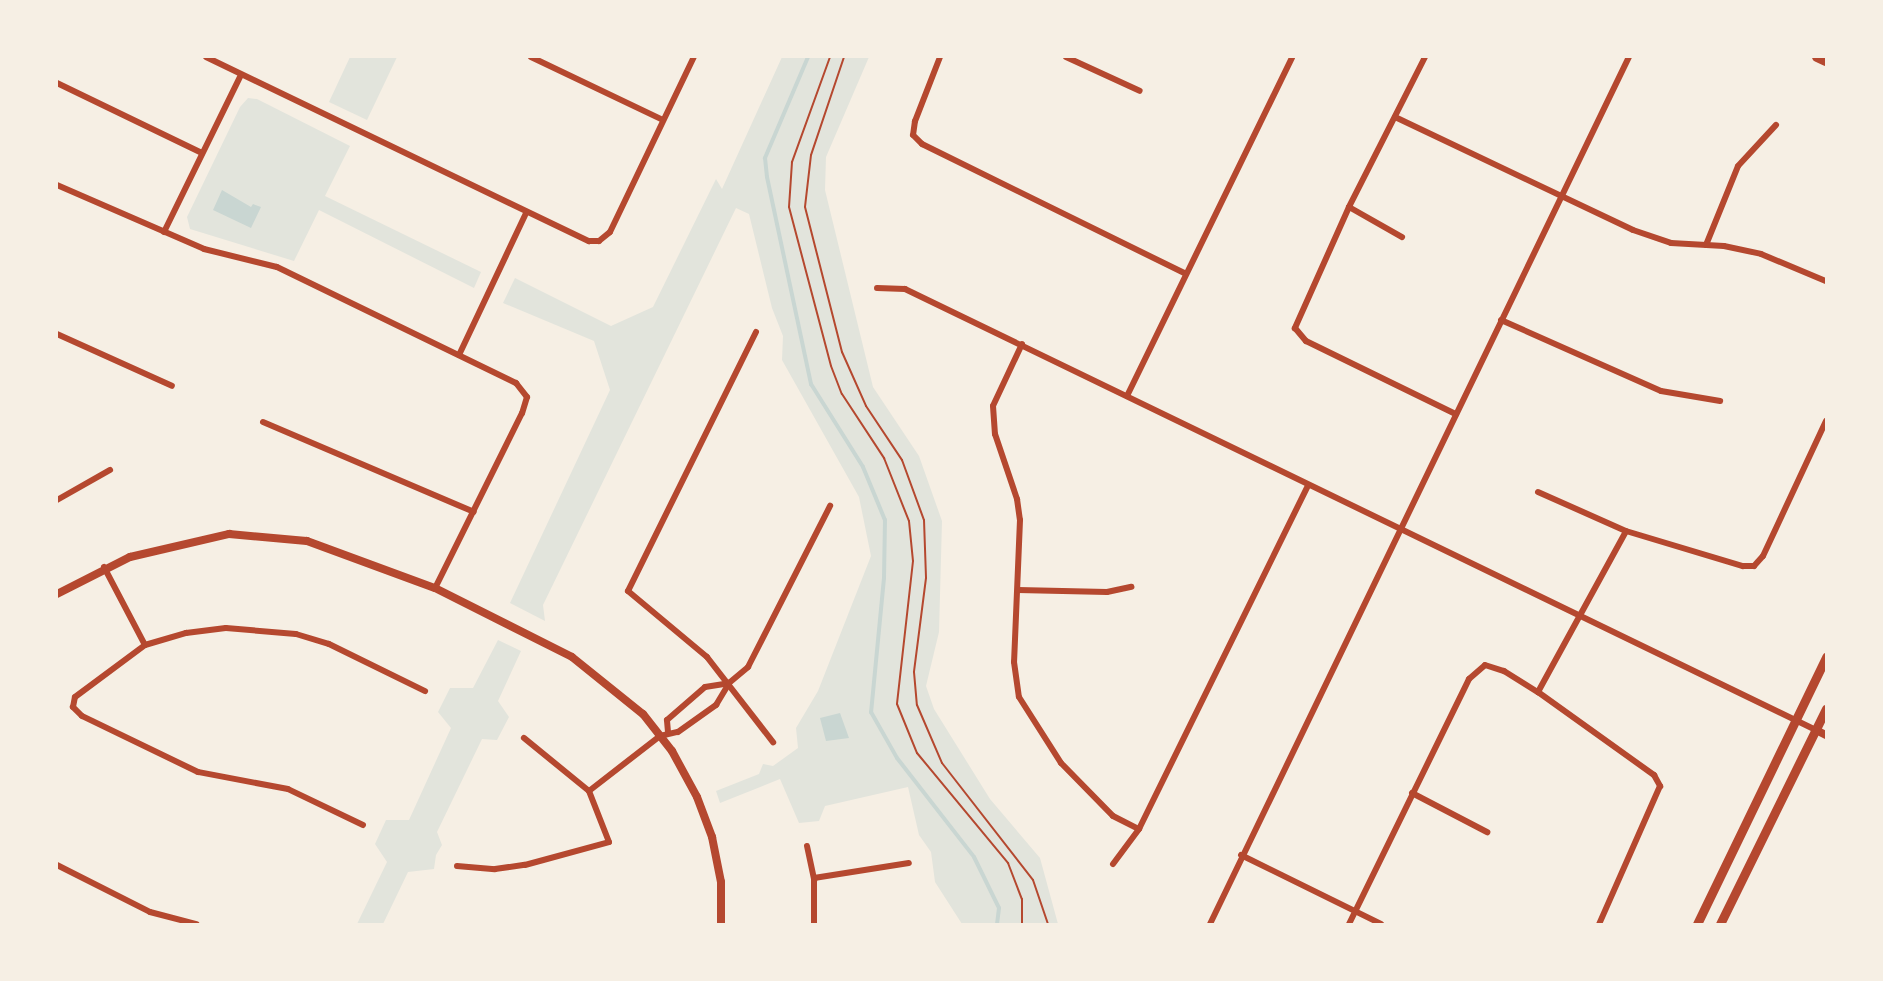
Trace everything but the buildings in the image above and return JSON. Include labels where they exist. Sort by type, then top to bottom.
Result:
[{"type":"main road","points":[[1817,57],[1826,61]]},
{"type":"main road","points":[[1697,924],[1826,657]]},
{"type":"main road","points":[[1720,924],[1826,709]]},
{"type":"street","points":[[206,57],[526,213],[580,238],[600,241],[610,232],[694,57]]},
{"type":"street","points":[[531,57],[663,120]]},
{"type":"street","points":[[940,57],[913,135],[922,144],[1186,274]]},
{"type":"street","points":[[1066,57],[1140,91]]},
{"type":"street","points":[[1127,396],[1292,57]]},
{"type":"street","points":[[1425,57],[1349,207],[1297,320],[1299,337],[1456,414]]},
{"type":"street","points":[[1209,924],[1403,528],[1629,57]]},
{"type":"street","points":[[164,232],[241,75]]},
{"type":"street","points":[[57,83],[202,153]]},
{"type":"street","points":[[1395,117],[1633,230],[1671,243],[1706,245],[1761,255],[1826,282]]},
{"type":"street","points":[[1706,245],[1733,175],[1776,125]]},
{"type":"street","points":[[57,185],[204,249],[277,267],[516,383],[527,397],[474,512],[435,588]]},
{"type":"street","points":[[1349,207],[1402,237]]},
{"type":"street","points":[[459,355],[526,213]]},
{"type":"street","points":[[877,288],[905,289],[1022,344],[1826,735]]},
{"type":"street","points":[[1501,320],[1660,391],[1720,401]]},
{"type":"street","points":[[756,332],[628,591],[707,657],[773,742]]},
{"type":"street","points":[[57,334],[172,386]]},
{"type":"street","points":[[1022,344],[993,406],[995,434],[1017,499],[1020,520],[1014,662],[1019,697],[1061,763],[1113,816],[1140,829]]},
{"type":"street","points":[[1538,492],[1626,531],[1743,566],[1754,566],[1763,556],[1826,421]]},
{"type":"street","points":[[263,422],[474,512]]},
{"type":"street","points":[[57,500],[110,470]]},
{"type":"street","points":[[1113,864],[1140,829],[1308,484]]},
{"type":"street","points":[[589,791],[664,734],[678,732],[716,705],[729,683],[748,667],[830,506]]},
{"type":"street","points":[[1538,692],[1626,531]]},
{"type":"street","points":[[57,594],[104,567],[156,548],[229,534],[307,541],[435,588],[572,657],[622,694],[664,734],[682,768],[712,837],[721,882],[721,924]]},
{"type":"street","points":[[104,567],[145,645]]},
{"type":"street","points":[[1018,590],[1107,592],[1131,586]]},
{"type":"street","points":[[363,825],[288,789],[198,772],[82,716],[73,707],[81,690],[145,645],[226,628],[296,634],[328,644],[425,691]]},
{"type":"street","points":[[1349,924],[1469,679],[1485,665],[1504,671],[1538,692],[1654,775],[1660,786],[1599,924]]},
{"type":"street","points":[[664,734],[667,720],[705,687],[729,683]]},
{"type":"street","points":[[457,866],[495,869],[525,865],[609,842],[589,791],[524,738]]},
{"type":"street","points":[[1412,793],[1487,832]]},
{"type":"street","points":[[807,846],[814,878],[814,924]]},
{"type":"street","points":[[1241,855],[1381,924]]},
{"type":"street","points":[[814,878],[909,863]]},
{"type":"street","points":[[57,866],[150,912],[196,924]]},
{"type":"path","points":[[830,57],[792,162],[789,207],[842,394],[884,458],[909,520],[913,561],[897,704],[917,753],[1008,863],[1022,899],[1022,924]]},
{"type":"path","points":[[844,57],[811,155],[806,207],[842,352],[866,406],[902,460],[924,520],[926,578],[914,672],[917,705],[942,763],[1032,880],[1048,924]]},
{"type":"shaded area","points":[[350,57],[397,57],[367,120],[329,102]]},
{"type":"shaded area","points":[[782,57],[869,57],[826,157],[825,190],[873,387],[919,456],[942,521],[939,632],[926,686],[934,709],[990,799],[1040,858],[1058,924],[962,924],[935,882],[931,852],[919,835],[908,787],[825,806],[819,821],[799,823],[780,779],[720,803],[716,791],[759,774],[763,764],[773,766],[798,748],[796,728],[818,691],[871,556],[859,497],[782,360],[783,336],[772,308],[749,214],[736,208],[543,605],[545,621],[510,603],[610,390],[594,341],[503,303],[515,278],[611,326],[653,307],[716,179],[722,189]]},
{"type":"shaded area","points":[[248,98],[257,99],[350,146],[325,196],[481,272],[474,288],[319,210],[294,261],[190,229],[187,217],[240,107]]},
{"type":"shaded area","points":[[222,190],[251,207],[253,204],[261,207],[251,228],[213,210]]},
{"type":"shaded area","points":[[498,640],[521,651],[498,701],[509,717],[497,740],[482,739],[437,832],[442,845],[436,855],[434,869],[408,872],[383,924],[357,924],[387,862],[375,844],[386,820],[409,820],[451,728],[438,712],[450,688],[473,688]]},
{"type":"shaded area","points":[[840,713],[849,738],[826,741],[820,718]]},
{"type":"waterway","points":[[808,57],[765,158],[767,177],[811,384],[863,467],[885,520],[884,578],[871,712],[897,758],[974,857],[999,908],[997,924]]}]
